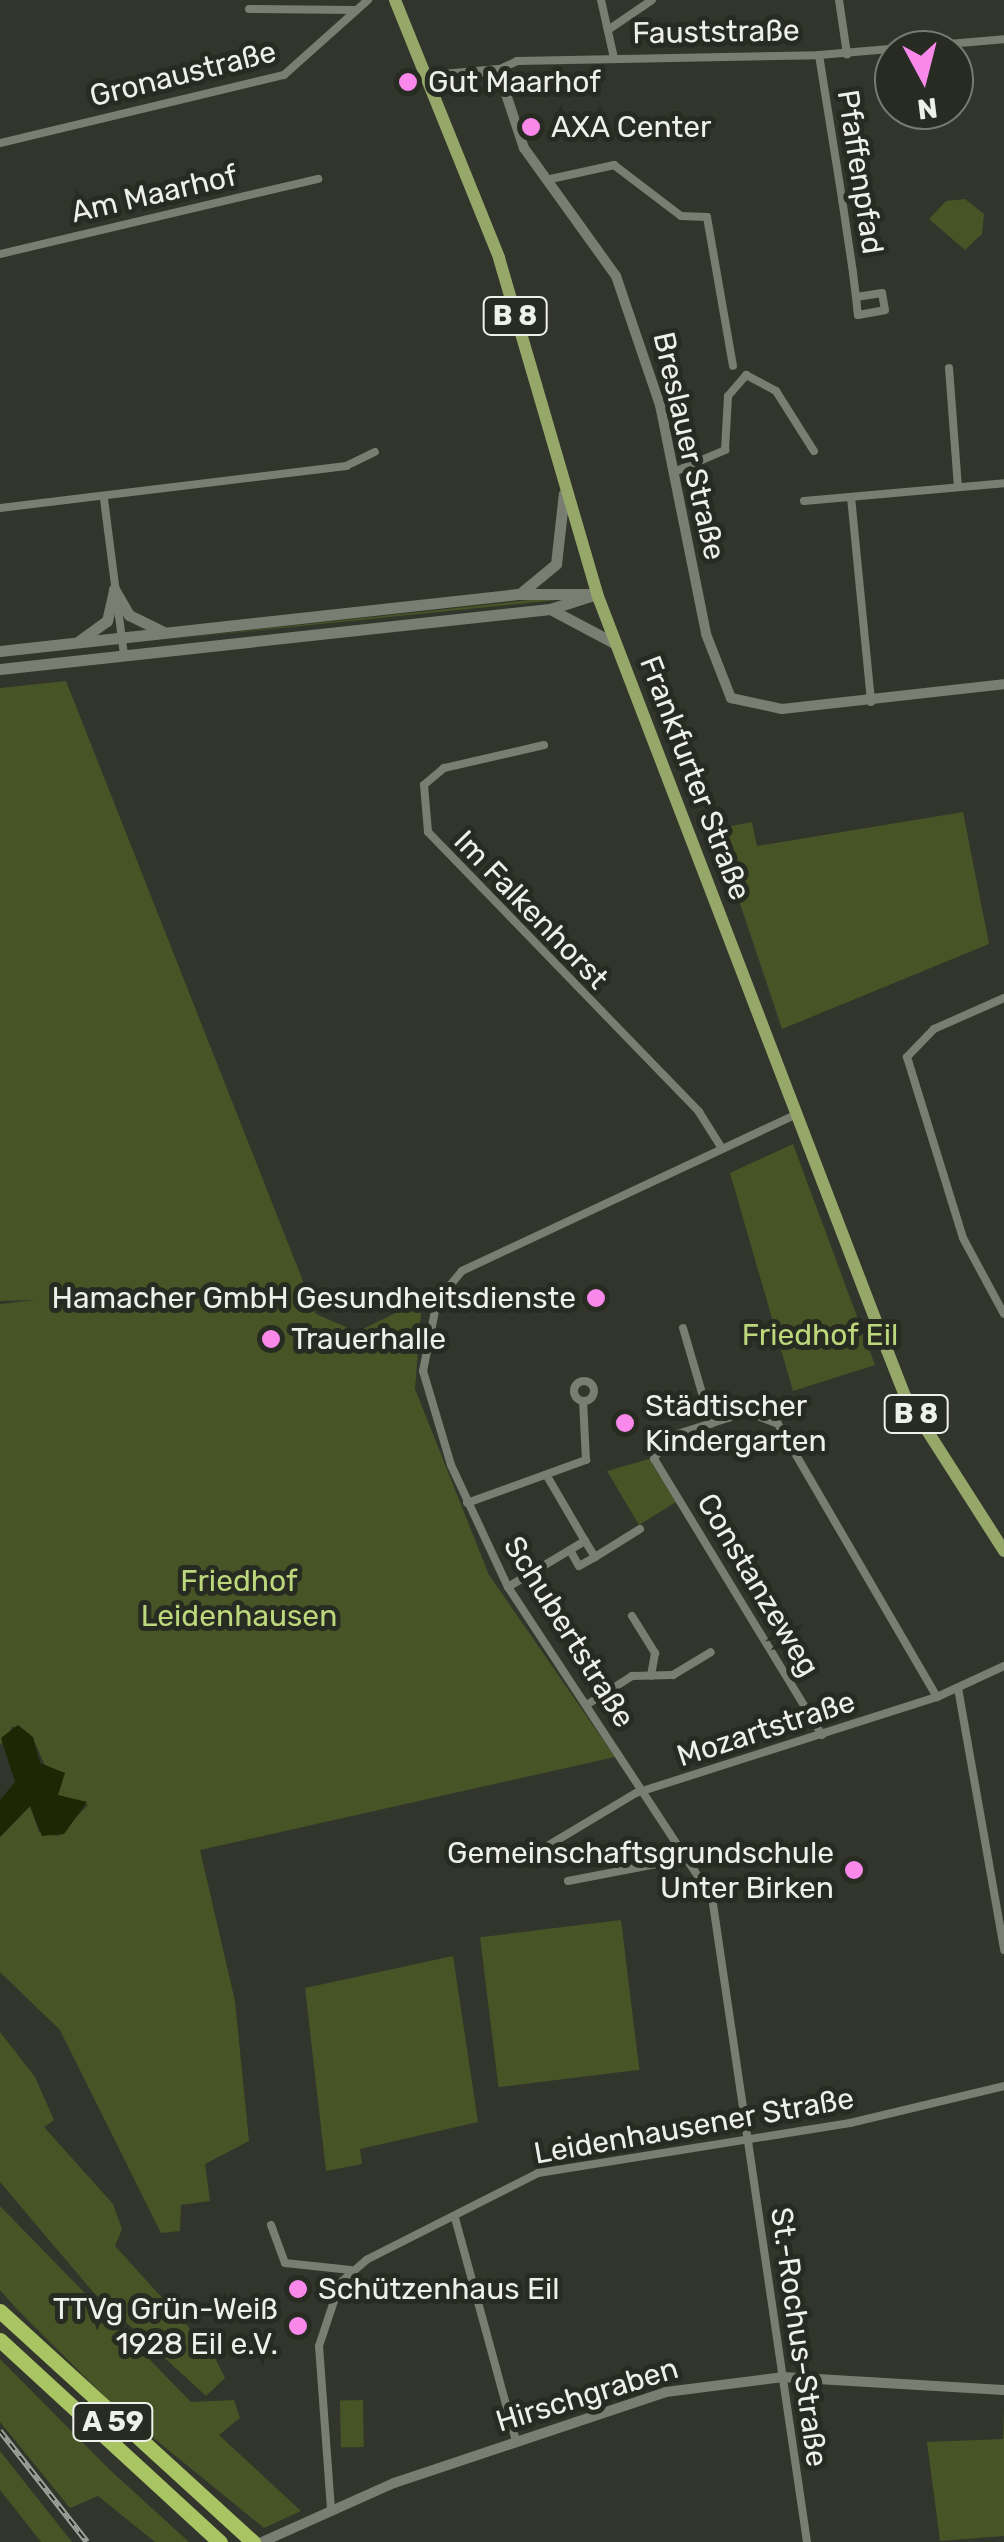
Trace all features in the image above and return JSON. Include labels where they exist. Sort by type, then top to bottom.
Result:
[{"type":"highway","name":"A 59","points":[[0,2311],[253,2542]]},
{"type":"highway","name":"A 59","points":[[0,2340],[217,2542]]},
{"type":"main road","name":"Frankfurter Straße","points":[[395,0],[432,76],[499,258],[564,493],[597,594],[906,1396],[1004,1551]]},
{"type":"main road","points":[[518,594],[556,564],[564,493]]},
{"type":"main road","points":[[114,589],[129,615],[168,633]]},
{"type":"main road","points":[[76,643],[106,621],[114,589]]},
{"type":"main road","points":[[0,651],[518,594],[597,594]]},
{"type":"main road","points":[[0,669],[550,609],[597,594]]},
{"type":"main road","points":[[550,609],[616,644]]},
{"type":"street","name":"Gronaustraße","points":[[0,142],[284,74],[368,0]]},
{"type":"street","points":[[602,0],[614,58]]},
{"type":"street","points":[[608,30],[652,0]]},
{"type":"street","points":[[839,0],[848,54]]},
{"type":"street","name":"Gronaustraße","points":[[249,8],[356,10]]},
{"type":"street","name":"Fauststraße","points":[[432,76],[498,70],[517,61],[848,54],[1004,39]]},
{"type":"street","name":"Pfaffenpfad","points":[[819,55],[856,297]]},
{"type":"street","name":"Breslauer Straße","points":[[498,70],[524,148],[629,304],[674,472],[724,688],[766,710],[871,702]]},
{"type":"street","points":[[546,180],[614,165],[681,216],[707,216],[733,366]]},
{"type":"street","name":"Am Maarhof","points":[[0,254],[318,179]]},
{"type":"street","points":[[949,368],[958,488]]},
{"type":"street","points":[[674,472],[726,450],[728,396],[746,376],[776,391],[814,451]]},
{"type":"street","points":[[0,508],[346,466],[374,452]]},
{"type":"street","points":[[804,502],[1004,483]]},
{"type":"street","points":[[851,497],[871,702],[1004,684]]},
{"type":"street","points":[[104,498],[124,656]]},
{"type":"street","name":"Im Falkenhorst","points":[[544,745],[444,768],[424,786],[428,832],[700,1112],[720,1148]]},
{"type":"street","points":[[1004,998],[934,1029],[907,1057],[963,1238],[1004,1314]]},
{"type":"street","name":"Schubertstraße","points":[[746,2138],[721,1935],[693,1857],[508,1587],[467,1504],[423,1370],[437,1301],[462,1271],[502,1246],[797,1114]]},
{"type":"street","points":[[682,1328],[711,1424],[755,1412],[778,1424],[937,1697]]},
{"type":"street","points":[[467,1504],[586,1460],[583,1401]]},
{"type":"street","name":"Constanzeweg","points":[[711,1424],[668,1437],[654,1459],[822,1734]]},
{"type":"street","points":[[547,1476],[595,1556]]},
{"type":"street","points":[[570,1550],[579,1566],[640,1529]]},
{"type":"street","points":[[508,1587],[585,1541]]},
{"type":"street","points":[[632,1616],[655,1653],[652,1676]]},
{"type":"street","points":[[588,1704],[632,1676],[674,1675],[711,1652]]},
{"type":"street","name":"Mozartstraße","points":[[549,1845],[645,1790],[937,1697],[1004,1666]]},
{"type":"street","points":[[958,1688],[1004,1950]]},
{"type":"street","points":[[568,1881],[693,1857]]},
{"type":"street","name":"Leidenhausener Straße","points":[[350,2270],[538,2172],[746,2138],[1004,2086]]},
{"type":"street","name":"St.-Rochus-Straße","points":[[746,2138],[807,2542]]},
{"type":"street","points":[[455,2218],[516,2441]]},
{"type":"street","points":[[271,2225],[285,2263],[350,2270],[318,2346],[331,2509]]},
{"type":"street","name":"Hirschgraben","points":[[262,2542],[331,2509],[516,2441],[666,2392],[783,2376],[1004,2390]]},
{"type":"green space","points":[[965,199],[984,214],[982,234],[965,250],[929,219],[946,201]]},
{"type":"green space","points":[[576,595],[577,598],[142,642]]},
{"type":"green space","name":"Friedhof Leidenhausen","points":[[66,681],[316,1314],[357,1332],[422,1300],[415,1389],[489,1575],[615,1757],[200,1850],[235,2001],[249,2141],[205,2164],[210,2201],[181,2205],[180,2231],[161,2233],[60,2030],[0,1972],[0,1837],[30,1806],[39,1832],[58,1836],[88,1805],[58,1795],[35,1743],[13,1726],[0,1745],[0,1304],[36,1300],[0,1301],[0,688]]},
{"type":"green space","points":[[963,812],[989,944],[782,1029],[715,829],[752,822],[757,846]]},
{"type":"green space","name":"Friedhof Eil","points":[[793,1144],[875,1365],[793,1391],[730,1173]]},
{"type":"green space","points":[[649,1459],[676,1502],[639,1525],[607,1471]]},
{"type":"green space","points":[[621,1920],[639,2070],[498,2087],[480,1937]]},
{"type":"green space","points":[[453,1956],[478,2122],[360,2149],[362,2164],[326,2171],[305,1988]]},
{"type":"green space","points":[[0,2032],[35,2077],[54,2120],[44,2127],[113,2204],[122,2229],[115,2246],[213,2354],[225,2378],[206,2396],[93,2292],[0,2182]]},
{"type":"green space","points":[[0,2206],[191,2402],[234,2400],[240,2418],[219,2435],[301,2511],[264,2528],[113,2405],[15,2307],[0,2290]]},
{"type":"green space","points":[[0,2359],[110,2470],[189,2542],[155,2542],[98,2496],[70,2508],[0,2422]]},
{"type":"green space","points":[[340,2400],[363,2400],[364,2447],[341,2447]]},
{"type":"green space","points":[[1004,2411],[1004,2536],[940,2541],[927,2442],[1003,2439]]},
{"type":"green space","points":[[0,2451],[72,2542],[41,2542],[0,2490]]},
{"type":"shaded area","points":[[18,1725],[33,1737],[40,1763],[65,1773],[58,1795],[87,1802],[64,1834],[42,1836],[30,1806],[0,1837],[0,1800],[15,1782],[1,1738]]},
{"type":"railway","points":[[0,2431],[87,2542]]},
{"type":"place","name":"Gut Maarhof","points":[[408,82]]},
{"type":"place","name":"AXA Center","points":[[531,127]]},
{"type":"place","name":"Hamacher GmbH Gesundheitsdienste","points":[[596,1298]]},
{"type":"place","name":"Trauerhalle","points":[[271,1339]]},
{"type":"place","name":"Städtischer Kindergarten","points":[[625,1423]]},
{"type":"place","name":"Gemeinschaftsgrundschule Unter Birken","points":[[854,1870]]},
{"type":"place","name":"Schützenhaus Eil","points":[[298,2289]]},
{"type":"place","name":"TTVg Grün-Weiß 1928 Eil e.V.","points":[[298,2326]]}]
